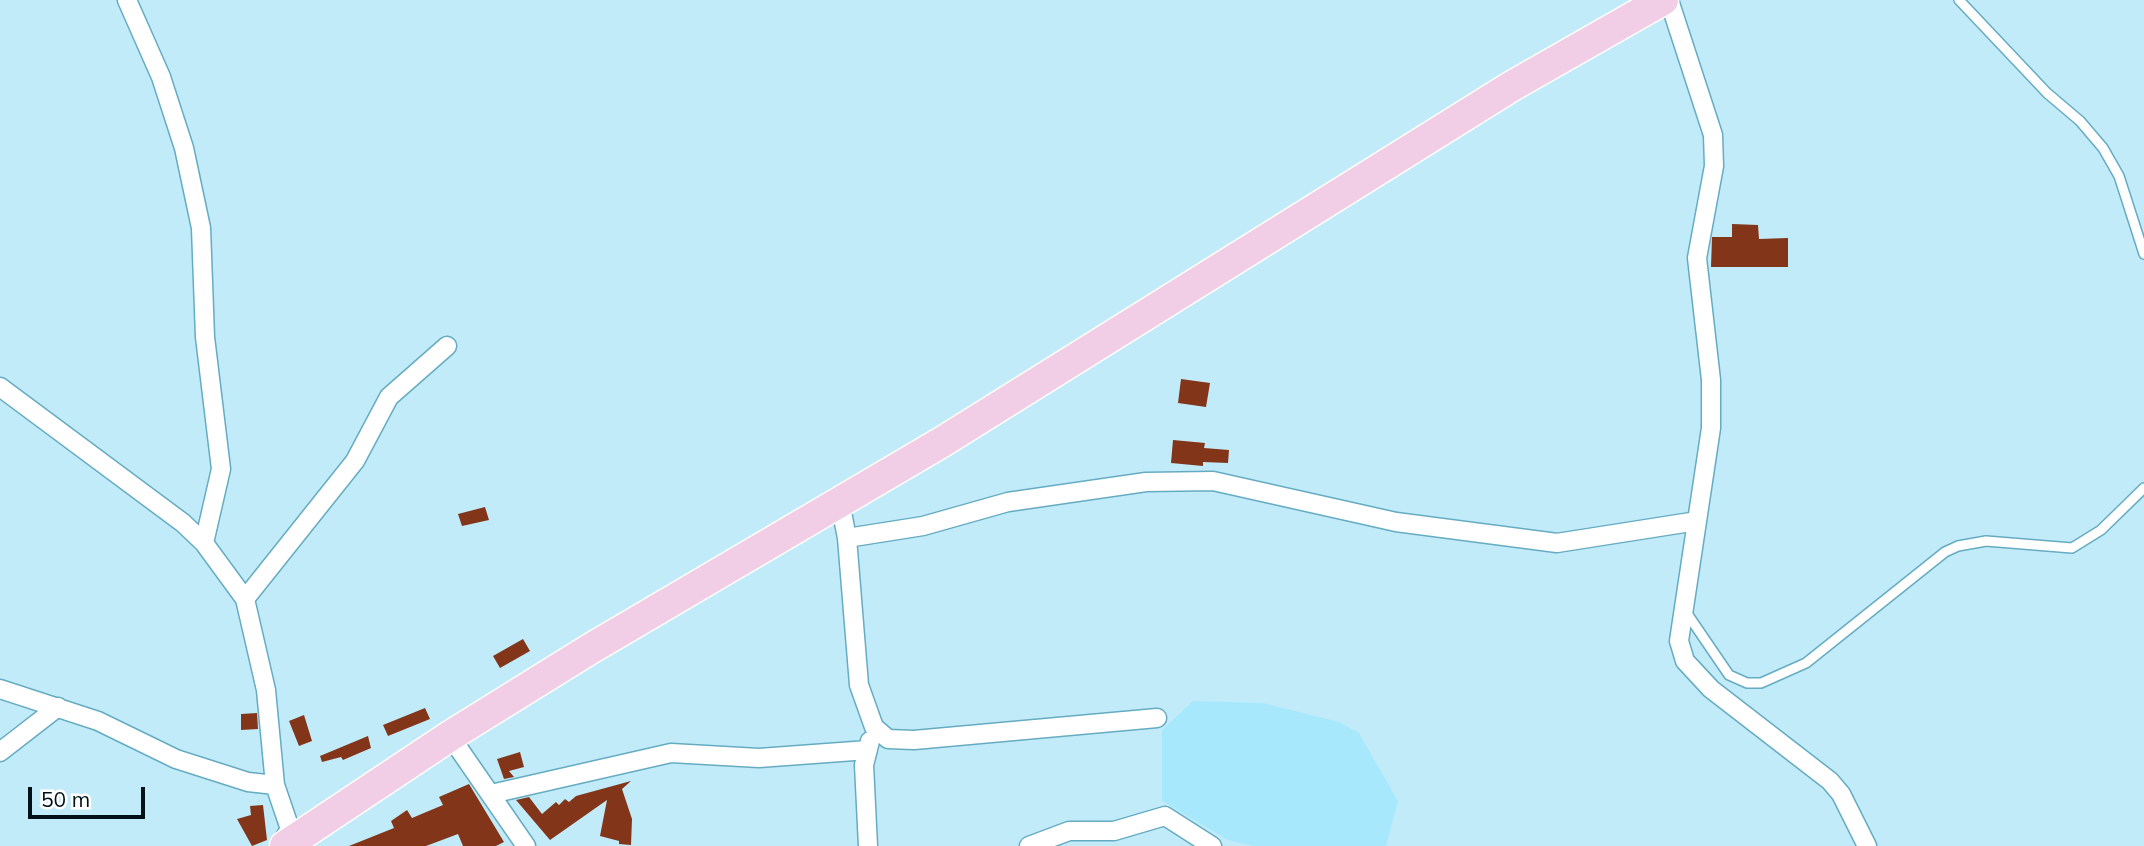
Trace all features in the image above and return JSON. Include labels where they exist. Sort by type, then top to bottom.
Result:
[{"type":"main road","points":[[285,846],[450,736],[590,649],[942,442],[1512,86],[1663,0]]},
{"type":"street","points":[[127,0],[161,78],[184,148],[201,228],[205,337],[221,469],[204,543]]},
{"type":"street","points":[[1669,0],[1713,135],[1714,166],[1696,258],[1712,412],[1679,641],[1692,671],[1830,780],[1841,794],[1867,846]]},
{"type":"street","points":[[245,599],[355,461],[389,397],[447,346]]},
{"type":"street","points":[[0,387],[173,515],[204,543],[245,599],[266,690],[275,785],[290,829],[279,846]]},
{"type":"street","points":[[847,538],[923,526],[1008,502],[1159,482],[1213,481],[1396,522],[1557,543],[1697,521]]},
{"type":"street","points":[[840,502],[847,538],[859,685],[874,727],[888,739],[914,740],[1157,718]]},
{"type":"street","points":[[0,689],[98,721],[176,760],[248,782],[275,785]]},
{"type":"street","points":[[0,752],[58,707]]},
{"type":"street","points":[[868,846],[864,765],[874,727]]},
{"type":"street","points":[[450,736],[526,846]]},
{"type":"street","points":[[491,794],[671,753],[759,758],[868,750]]},
{"type":"street","points":[[1029,846],[1069,831],[1114,831],[1165,816],[1212,846]]},
{"type":"lane","points":[[1959,0],[2047,93],[2080,121],[2103,148],[2119,176],[2144,254]]},
{"type":"lane","points":[[1682,607],[1729,675],[1747,683],[1761,683],[1806,663],[1945,552],[1958,546],[1986,541],[2072,548],[2101,530],[2144,488]]},
{"type":"shaded area","points":[[1193,701],[1263,703],[1339,722],[1359,733],[1398,801],[1386,846],[1254,846],[1228,840],[1162,801],[1162,730]]},
{"type":"building","points":[[1732,224],[1758,225],[1759,239],[1788,238],[1788,267],[1711,267],[1712,237],[1732,237]]},
{"type":"building","points":[[1181,379],[1210,383],[1206,407],[1178,403]]},
{"type":"building","points":[[1173,440],[1205,443],[1204,448],[1229,450],[1228,463],[1203,462],[1203,466],[1171,463]]},
{"type":"building","points":[[485,507],[489,520],[462,526],[458,514]]},
{"type":"building","points":[[523,639],[530,651],[500,668],[493,656]]},
{"type":"building","points":[[425,708],[430,719],[388,736],[383,725]]},
{"type":"building","points":[[257,713],[258,729],[241,730],[241,714]]},
{"type":"building","points":[[304,715],[312,741],[299,746],[289,721]]},
{"type":"building","points":[[368,736],[371,748],[343,760],[341,757],[322,762],[320,756]]},
{"type":"building","points":[[520,752],[524,767],[509,771],[514,777],[504,779],[497,759]]},
{"type":"building","points":[[631,781],[622,789],[632,819],[631,845],[619,844],[619,841],[600,836],[607,800],[550,840],[516,800],[529,797],[542,814],[556,802],[559,805],[565,799],[569,802],[576,796]]},
{"type":"building","points":[[469,784],[504,842],[496,846],[463,846],[458,834],[426,846],[349,846],[394,828],[391,821],[407,810],[412,818],[443,805],[439,797]]},
{"type":"building","points":[[263,805],[267,840],[252,846],[237,819],[251,815],[250,806]]}]
